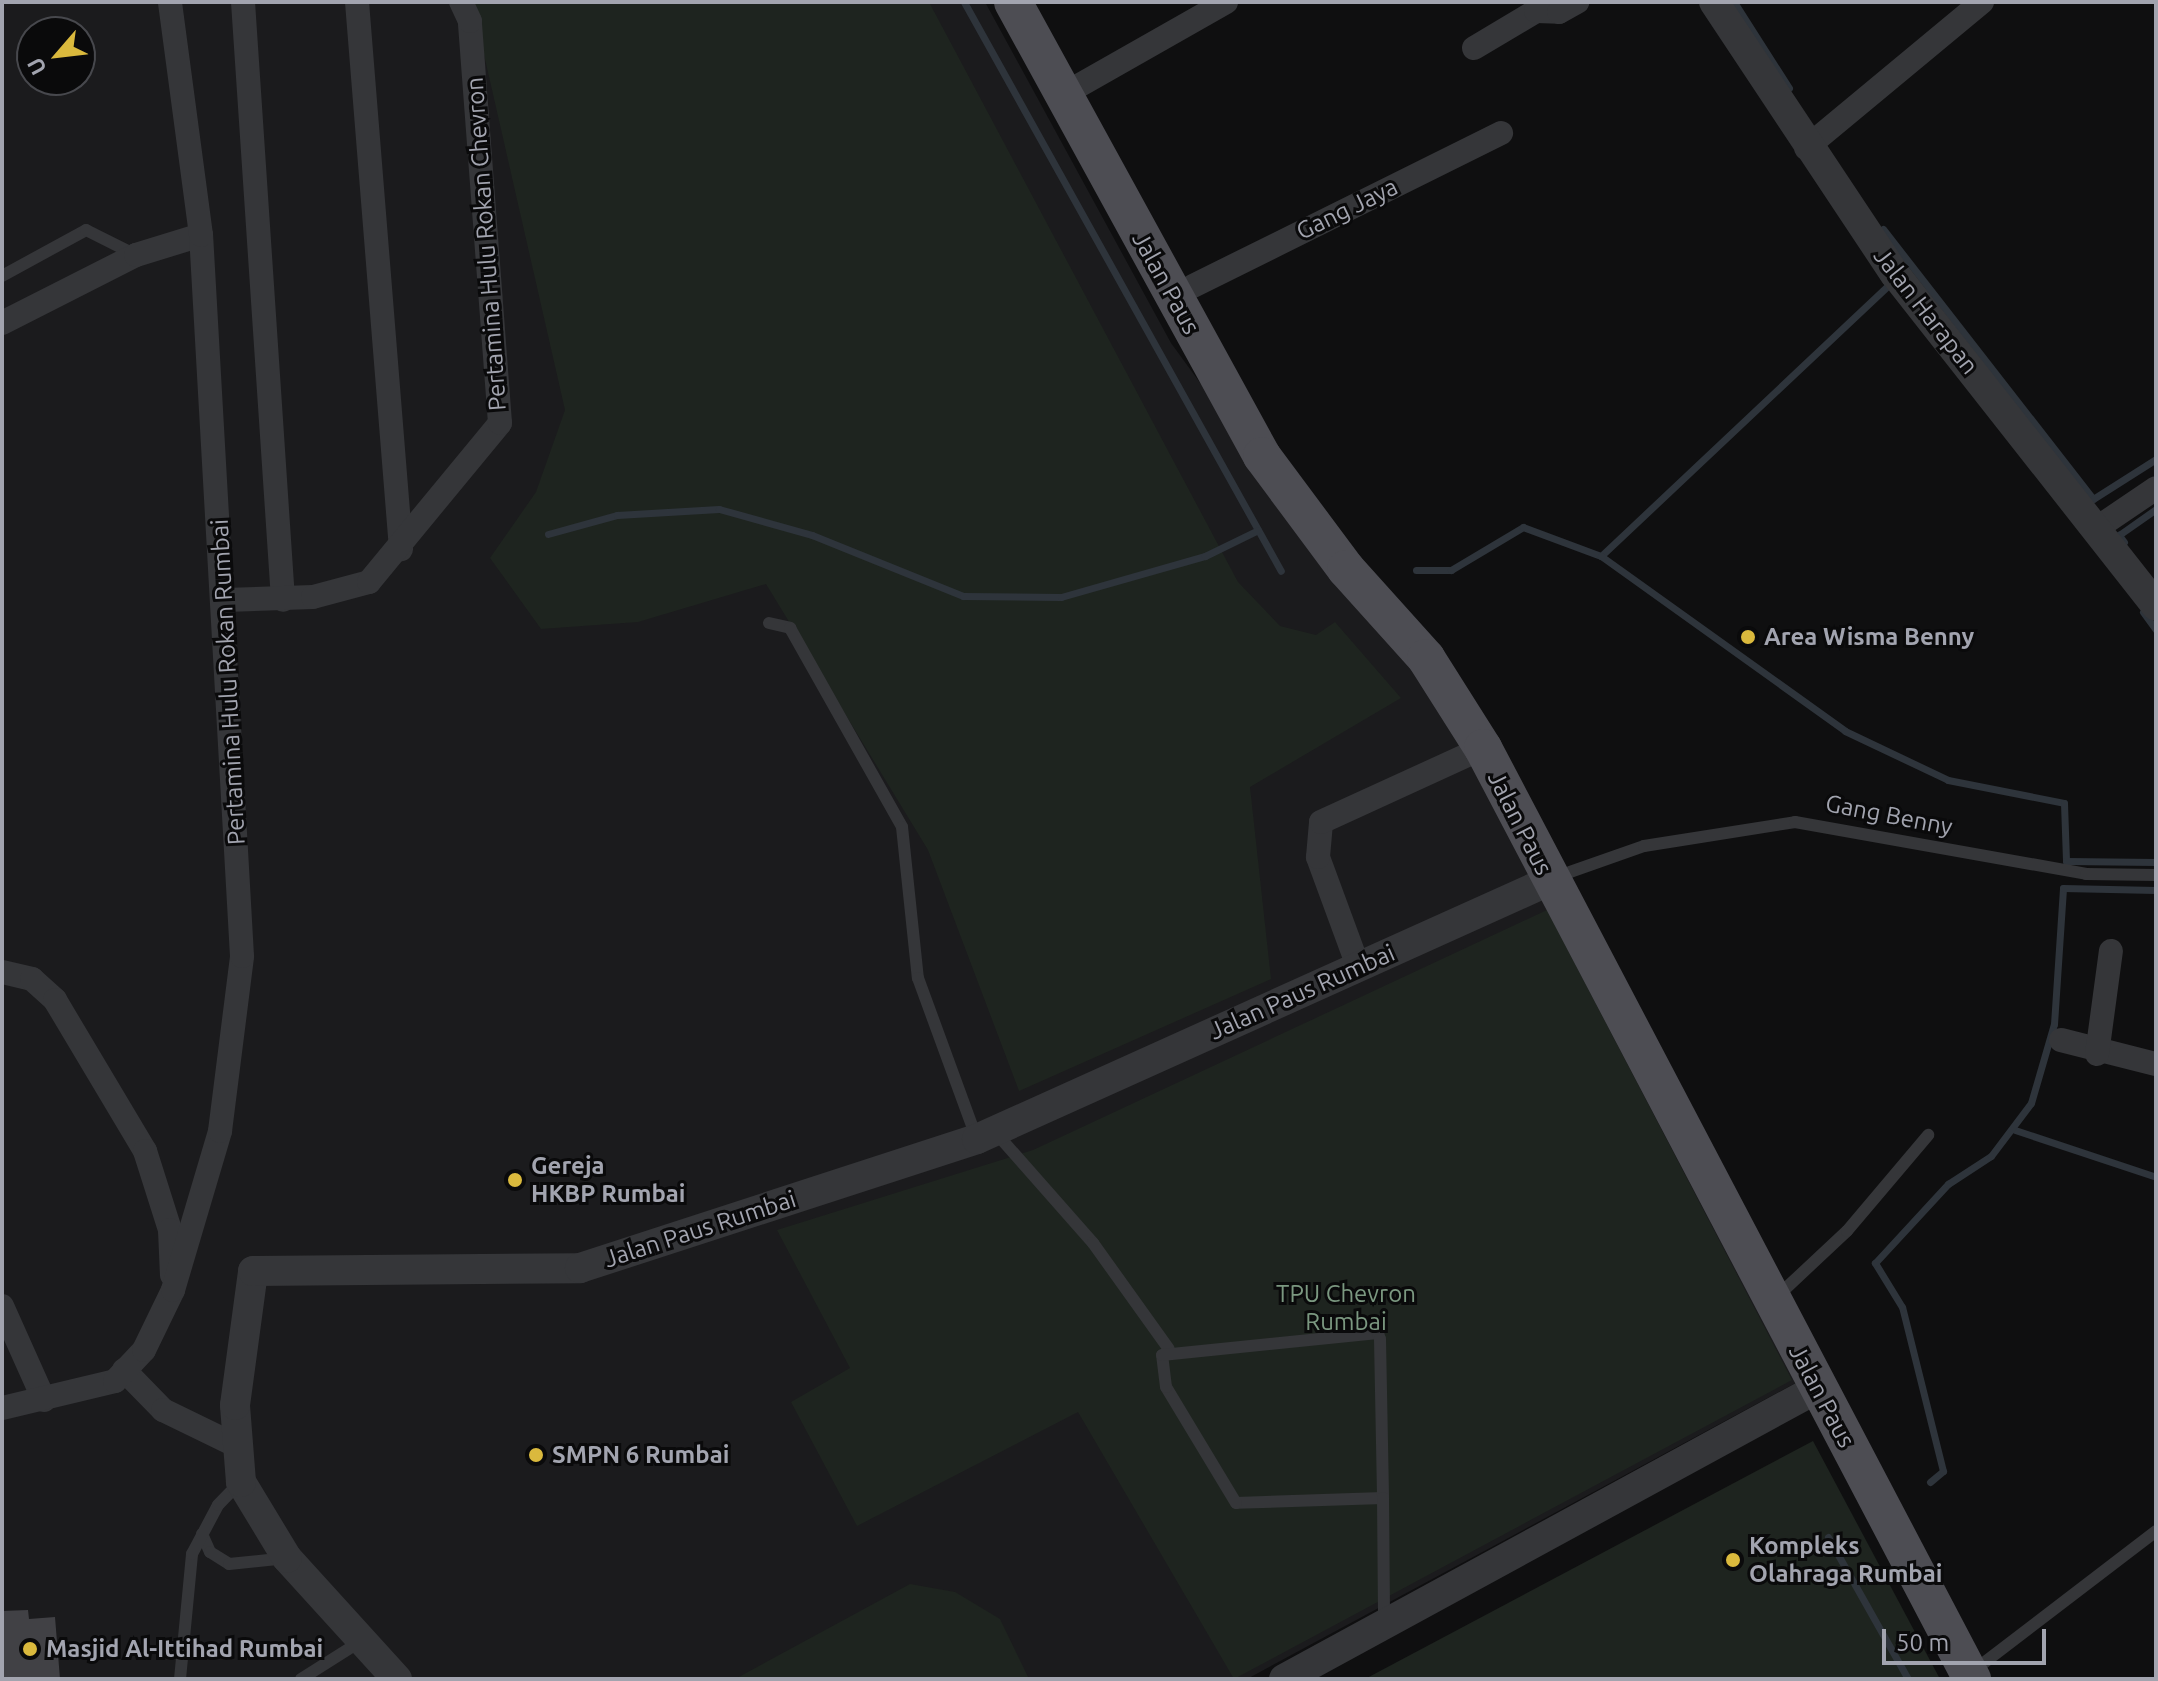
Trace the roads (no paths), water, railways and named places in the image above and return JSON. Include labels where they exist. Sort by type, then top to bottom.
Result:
[{"type":"main road","name":"Jalan Paus","points":[[1013,2],[1262,456],[1346,569],[1426,658],[1560,877],[1785,1289],[1825,1385]]},
{"type":"main road","name":"Jalan Paus","points":[[1036,2],[1278,442],[1446,648],[1560,877],[1825,1385],[1981,1674]]},
{"type":"street","name":"Pertamina Hulu Rokan Rumbai","points":[[2,1408],[115,1381],[144,1350],[173,1290],[220,1131],[242,956],[225,600],[201,235],[170,2]]},
{"type":"street","points":[[243,2],[283,600]]},
{"type":"street","points":[[357,2],[401,549]]},
{"type":"street","name":"Pertamina Hulu Rokan Chevron","points":[[225,600],[283,600],[346,592],[401,549],[500,423],[470,21],[461,2]]},
{"type":"street","points":[[1080,85],[1226,2]]},
{"type":"street","points":[[1474,48],[1536,11],[1559,12],[1577,2]]},
{"type":"street","name":"Jalan Harapan","points":[[1714,2],[1807,147],[1895,274],[2156,606]]},
{"type":"street","points":[[1807,147],[1982,2]]},
{"type":"street","name":"Gang Jaya","points":[[1193,286],[1501,133]]},
{"type":"street","points":[[2,323],[136,255],[201,235]]},
{"type":"street","points":[[2097,528],[2156,488]]},
{"type":"street","points":[[1358,966],[1318,857],[1321,822],[1483,748]]},
{"type":"street","name":"Jalan Paus Rumbai","points":[[397,1679],[358,1643],[287,1558],[241,1482],[235,1445],[240,1339],[253,1271],[559,1272],[986,1135],[1560,877]]},
{"type":"street","points":[[2097,1054],[2111,951]]},
{"type":"street","points":[[2,972],[32,979],[55,1000],[145,1151],[170,1230],[173,1290]]},
{"type":"street","points":[[2061,1040],[2097,1054],[2156,1064]]},
{"type":"street","points":[[2,1306],[44,1400]]},
{"type":"street","points":[[124,1370],[163,1410],[235,1445]]},
{"type":"street","points":[[1284,1679],[1825,1385]]},
{"type":"lane","points":[[2,276],[86,230],[136,255]]},
{"type":"lane","points":[[769,623],[790,628],[902,827],[918,978],[986,1135],[1093,1243],[1169,1349]]},
{"type":"lane","name":"Gang Benny","points":[[1560,877],[1644,846],[1795,822],[2086,874],[2156,875]]},
{"type":"lane","points":[[1785,1289],[1847,1231],[1928,1135]]},
{"type":"lane","points":[[1383,1498],[1231,1500],[1166,1387],[1162,1355],[1169,1349],[1378,1333],[1383,1498],[1384,1627]]},
{"type":"lane","points":[[180,1679],[192,1554],[202,1534],[241,1482]]},
{"type":"lane","points":[[1981,1674],[2156,1531]]},
{"type":"lane","points":[[202,1534],[210,1552],[229,1564],[287,1558]]},
{"type":"lane","points":[[301,1679],[358,1643]]},
{"type":"waterway","points":[[964,2],[1281,571]]},
{"type":"waterway","points":[[1734,2],[1789,88]]},
{"type":"waterway","points":[[1883,229],[2093,499],[2156,459]]},
{"type":"waterway","points":[[1601,556],[1889,285]]},
{"type":"waterway","points":[[548,534],[617,515],[719,509],[812,535],[963,596],[1061,597],[1205,556],[1258,530]]},
{"type":"waterway","points":[[2124,542],[2119,535],[2156,509]]},
{"type":"waterway","points":[[1416,570],[1451,570],[1523,527],[1601,556],[1845,731],[1948,780],[2064,803],[2066,861],[2156,862]]},
{"type":"waterway","points":[[2143,612],[2156,630]]},
{"type":"waterway","points":[[1930,1482],[1943,1471],[1902,1307],[1875,1263],[1948,1184],[1991,1156],[2031,1103],[2054,1024],[2063,888],[2156,890]]},
{"type":"waterway","points":[[2015,1130],[2156,1177]]},
{"type":"waterway","points":[[1828,1537],[1908,1679]]},
{"type":"place","name":"Area Wisma Benny","points":[[1748,637]]},
{"type":"place","name":"Gereja HKBP Rumbai","points":[[515,1180]]},
{"type":"place","name":"SMPN 6 Rumbai","points":[[536,1455]]},
{"type":"place","name":"Kompleks Olahraga Rumbai","points":[[1733,1560]]},
{"type":"place","name":"Masjid Al-Ittihad Rumbai","points":[[30,1649]]},
{"type":"park label","name":"TPU Chevron Rumbai","points":[[1346,1308]]}]
